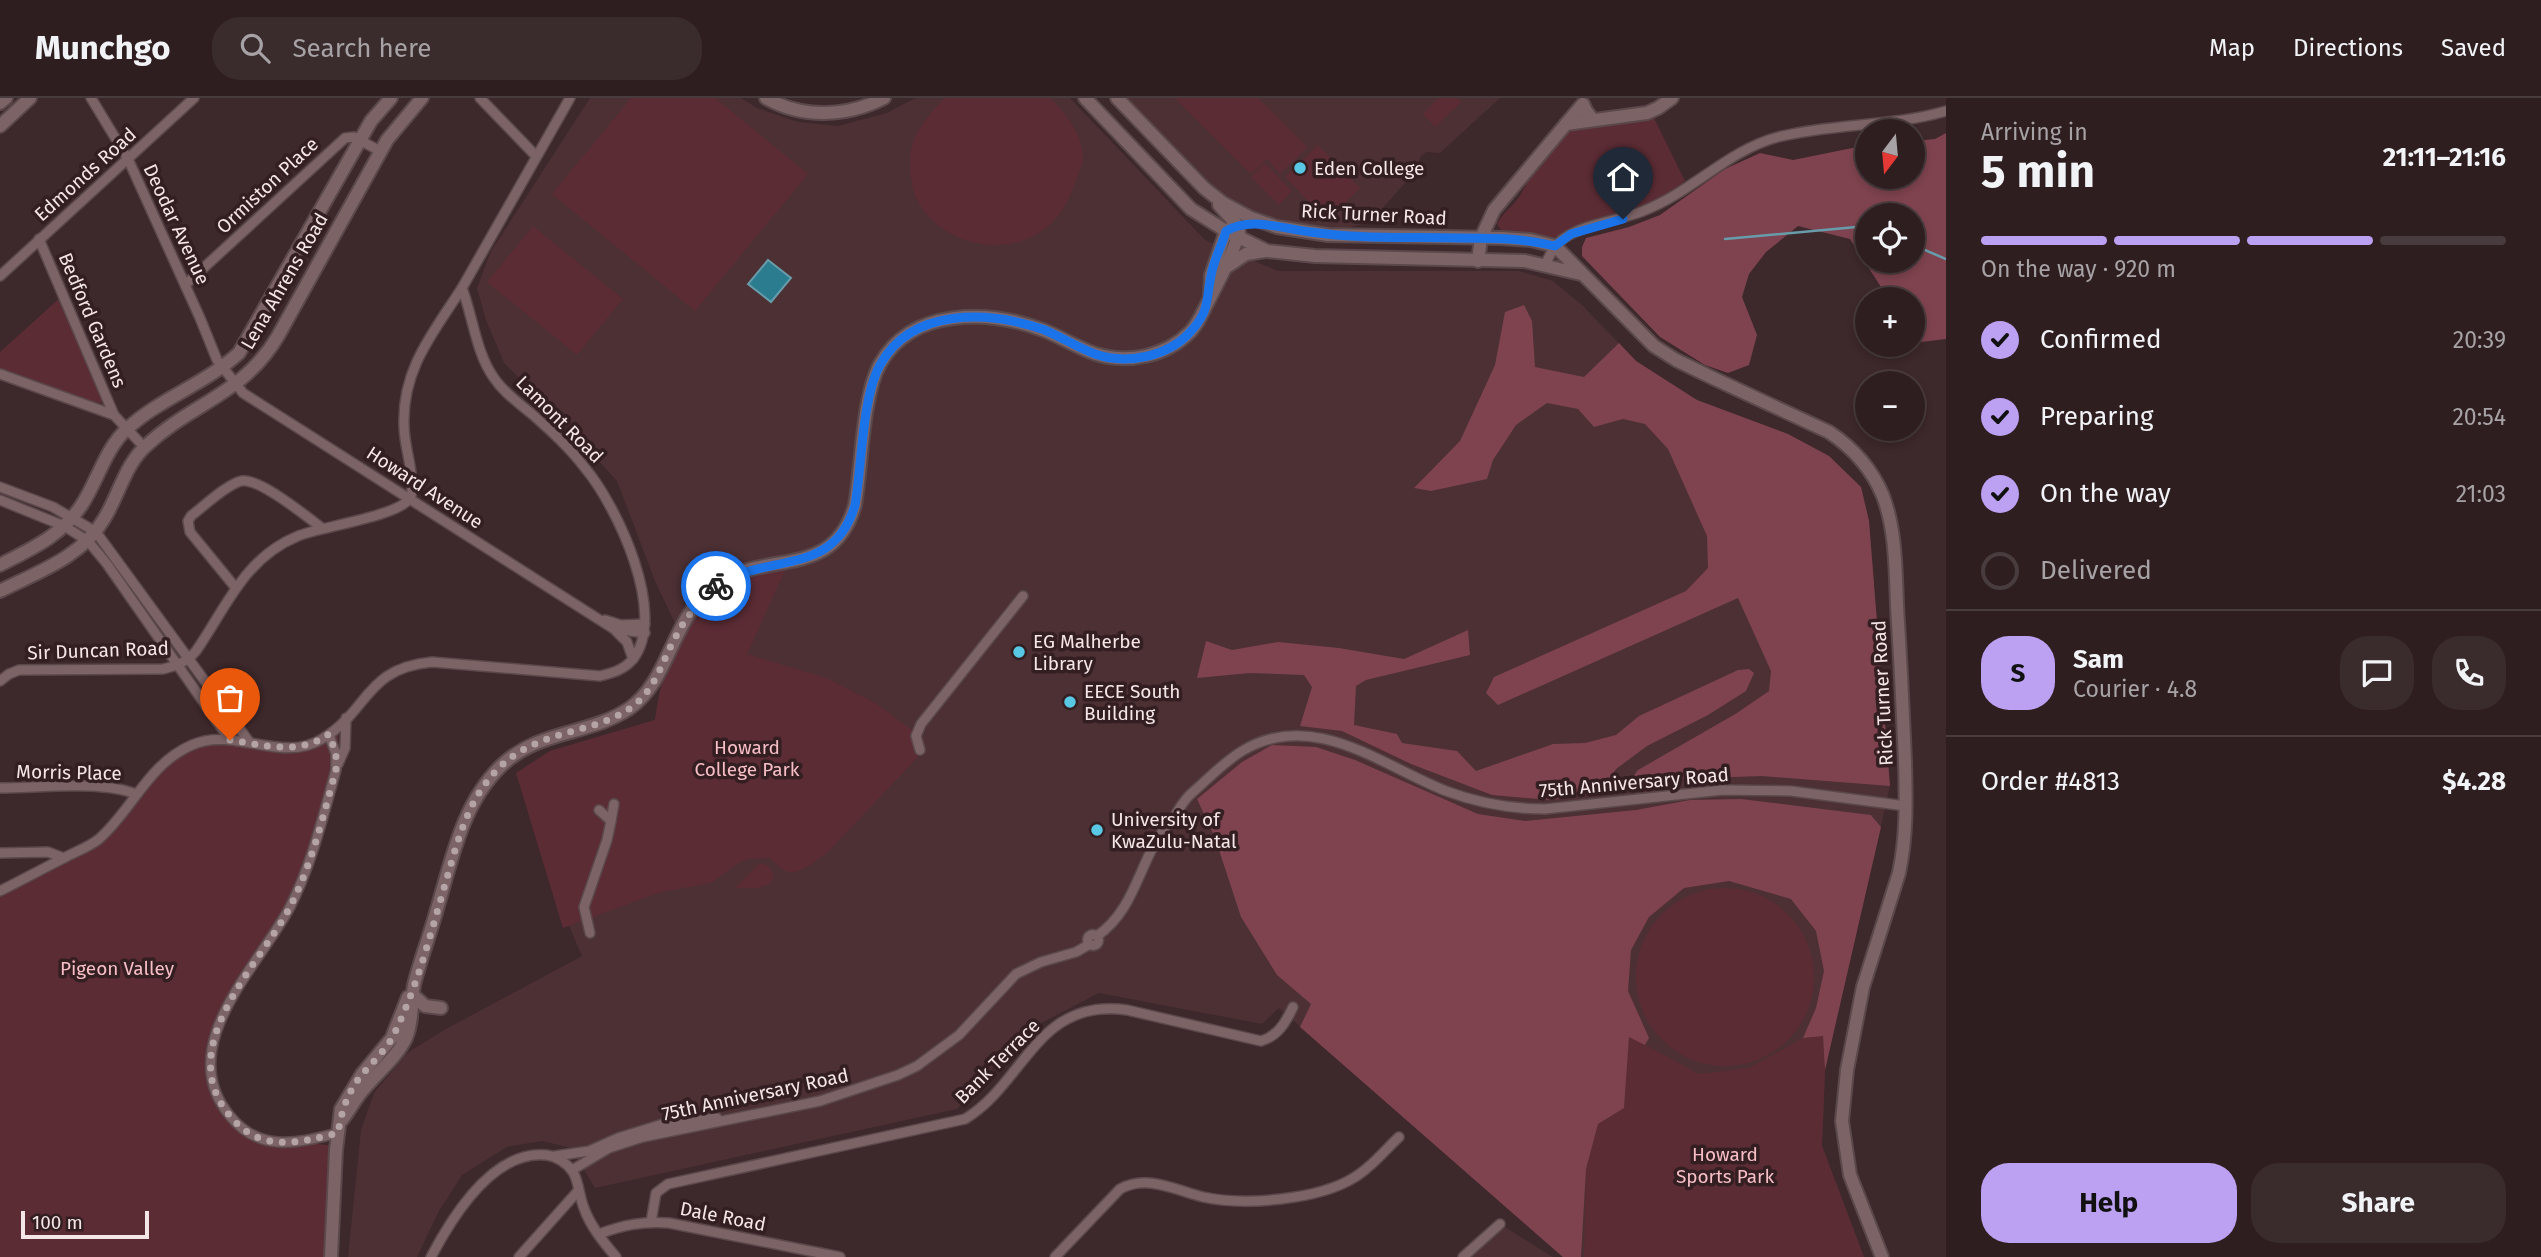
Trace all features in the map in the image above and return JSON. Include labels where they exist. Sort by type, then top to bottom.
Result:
[{"type":"main road","points":[[0,103],[6,98]]},
{"type":"main road","points":[[0,126],[30,98]]},
{"type":"main road","name":"Lena Ahrens Road","points":[[0,565],[45,542],[69,521],[82,505],[108,454],[127,429],[222,369],[239,353],[371,121],[391,98]]},
{"type":"main road","name":"Lena Ahrens Road","points":[[0,592],[70,556],[92,537],[134,460],[144,447],[250,374],[268,352],[380,151],[396,127],[422,98]]},
{"type":"main road","points":[[766,98],[789,109],[822,114],[858,109],[884,98]]},
{"type":"main road","points":[[1085,98],[1185,203],[1206,220],[1234,232],[1266,251]]},
{"type":"main road","name":"Rick Turner Road","points":[[1117,98],[1205,189],[1231,208],[1266,224],[1328,235],[1531,240],[1555,246],[1654,346],[1706,374],[1829,432],[1855,453],[1876,480],[1890,518],[1893,547],[1903,696],[1906,806],[1903,854],[1863,987],[1847,1070],[1842,1121],[1850,1175],[1882,1257]]},
{"type":"main road","points":[[1566,124],[1647,113],[1672,98]]},
{"type":"main road","points":[[1478,261],[1481,238],[1494,210],[1586,101],[1593,120]]},
{"type":"main road","points":[[398,1040],[463,824],[484,786],[500,766],[530,745],[607,720],[631,707],[651,687],[685,619],[717,584],[743,572],[806,558],[824,550],[841,536],[850,523],[855,505],[870,392],[874,378],[888,353],[918,328],[947,318],[993,319],[1041,329],[1097,355],[1131,358],[1158,353],[1191,331],[1225,269],[1234,232],[1205,189]]},
{"type":"main road","points":[[1209,299],[1211,275],[1234,232],[1266,224]]},
{"type":"main road","points":[[1225,269],[1240,257],[1266,251],[1296,255],[1525,261],[1581,274]]},
{"type":"main road","points":[[296,253],[317,266]]},
{"type":"main road","points":[[414,991],[425,1006],[441,1008]]},
{"type":"main road","points":[[331,1257],[339,1127],[409,1024],[414,991]]},
{"type":"street","name":"Deodar Avenue","points":[[91,98],[128,159],[222,369],[235,385]]},
{"type":"street","name":"Edmonds Road","points":[[0,276],[194,98]]},
{"type":"street","points":[[480,98],[536,156]]},
{"type":"street","points":[[410,499],[412,481],[404,424],[408,381],[433,332],[462,288],[570,98]]},
{"type":"street","points":[[1545,265],[1555,246],[1571,234],[1623,219],[1662,203],[1731,159],[1776,137],[1898,122],[1946,111]]},
{"type":"street","name":"Ormiston Place","points":[[185,285],[337,144],[345,138],[360,140]]},
{"type":"street","points":[[360,140],[380,151]]},
{"type":"street","name":"Bedford Gardens","points":[[39,239],[114,415],[144,447]]},
{"type":"street","name":"Lamont Road","points":[[462,288],[481,352],[493,377],[508,395],[564,444],[608,500],[634,562],[645,629]]},
{"type":"street","name":"Bedford Gardens","points":[[0,374],[114,415]]},
{"type":"street","name":"Howard Avenue","points":[[235,385],[243,393],[614,629],[627,642],[633,659]]},
{"type":"street","points":[[235,587],[190,532],[187,522],[191,516],[234,484],[251,481],[258,484],[323,528]]},
{"type":"street","points":[[0,487],[69,521],[92,537],[189,659],[250,743]]},
{"type":"street","name":"Sir Duncan Road","points":[[0,681],[19,670],[163,669],[179,665],[189,659],[235,587],[268,555],[295,537],[387,512],[410,499]]},
{"type":"street","points":[[0,500],[69,521]]},
{"type":"street","points":[[92,537],[107,564],[230,740]]},
{"type":"street","points":[[920,750],[916,736],[920,724],[1023,596]]},
{"type":"street","name":"Howard Avenue","points":[[596,617],[645,629]]},
{"type":"street","name":"Howard Avenue","points":[[614,629],[645,629]]},
{"type":"street","points":[[0,891],[97,840],[156,770],[192,744],[207,740],[230,740],[276,747],[308,745],[329,734],[377,683],[401,668],[416,664],[445,663],[600,676],[623,668],[633,659],[645,629]]},
{"type":"street","points":[[339,1127],[285,1144],[267,1141],[250,1133],[234,1122],[223,1108],[213,1088],[211,1065],[214,1042],[229,1001],[274,936],[303,878],[345,748],[346,718]]},
{"type":"street","points":[[329,734],[337,766]]},
{"type":"street","name":"75th Anniversary Road","points":[[572,1170],[609,1148],[643,1137],[820,1101],[917,1066],[959,1035],[1016,974],[1041,962],[1076,952],[1089,942],[1090,934],[1097,936],[1110,926],[1126,907],[1157,839],[1189,795],[1242,751],[1269,740],[1313,736],[1345,744],[1449,792],[1493,804],[1525,809],[1723,790],[1791,792],[1906,806]]},
{"type":"street","name":"Morris Place","points":[[0,788],[103,787],[136,793]]},
{"type":"street","points":[[590,933],[584,907],[607,840],[614,804]]},
{"type":"street","points":[[600,810],[611,821]]},
{"type":"street","points":[[0,853],[48,852],[64,858]]},
{"type":"street","name":"Bank Terrace","points":[[651,1222],[656,1194],[668,1184],[965,1119],[984,1105],[1042,1037],[1084,1012],[1110,1007],[1261,1041],[1276,1034],[1287,1021],[1293,1007]]},
{"type":"street","points":[[431,1257],[460,1208],[487,1180],[528,1156],[589,1151],[618,1138],[663,1124],[699,1118],[735,1117]]},
{"type":"street","points":[[1055,1257],[1121,1189],[1130,1184],[1150,1182],[1220,1200],[1289,1197],[1337,1186],[1354,1178],[1399,1137]]},
{"type":"street","points":[[553,1156],[572,1170],[584,1209],[616,1257]]},
{"type":"street","points":[[519,1257],[579,1191]]},
{"type":"street","name":"Dale Road","points":[[599,1234],[623,1225],[669,1223],[841,1257]]},
{"type":"street","points":[[1463,1257],[1500,1224]]},
{"type":"shaded area","points":[[590,98],[741,98],[757,108],[798,122],[838,126],[887,113],[915,98],[1070,98],[1205,240],[1278,271],[1519,271],[1553,281],[1582,305],[1636,361],[1697,400],[1788,434],[1829,456],[1861,487],[1869,521],[1890,786],[1825,1070],[1822,1146],[1864,1257],[1562,1257],[1279,1008],[1262,1024],[1099,993],[1024,1032],[957,1109],[595,1188],[571,1148],[542,1141],[507,1147],[462,1175],[439,1211],[417,1257],[348,1257],[361,1130],[374,1093],[407,1053],[444,1030],[582,956],[516,773],[550,751],[655,720],[661,683],[680,634],[655,581],[617,481],[555,413],[504,363],[486,320],[477,288],[491,251]]},
{"type":"shaded area","name":"Eden College","points":[[1120,98],[1500,98],[1440,153],[1427,152],[1421,156],[1414,173],[1370,222],[1343,229],[1261,218],[1218,198]]},
{"type":"shaded area","points":[[1946,133],[1946,339],[1925,342],[1925,287],[1881,287],[1872,273],[1925,273],[1925,203],[1855,203],[1855,247],[1850,239],[1798,226],[1766,252],[1749,274],[1742,297],[1757,335],[1749,365],[1728,373],[1705,365],[1660,337],[1582,256],[1586,238],[1629,227],[1660,215],[1725,169],[1760,153],[1793,160],[1855,147],[1855,189],[1925,189],[1925,140],[1935,139]]},
{"type":"shaded area","points":[[1524,305],[1532,321],[1535,367],[1584,377],[1619,343],[1636,361],[1697,400],[1788,434],[1829,456],[1861,487],[1869,521],[1890,786],[1762,776],[1677,779],[1624,788],[1638,770],[1737,713],[1769,691],[1771,671],[1738,598],[1498,705],[1486,693],[1494,677],[1686,591],[1708,568],[1707,536],[1668,449],[1645,424],[1623,419],[1594,427],[1578,409],[1547,403],[1516,425],[1493,460],[1487,479],[1431,491],[1414,488],[1460,441],[1495,365],[1505,312]]},
{"type":"shaded area","points":[[1468,630],[1470,655],[1366,680],[1356,686],[1354,725],[1397,734],[1402,743],[1457,751],[1476,771],[1553,744],[1585,743],[1616,735],[1639,716],[1738,670],[1749,669],[1754,673],[1746,691],[1708,715],[1647,746],[1616,769],[1600,793],[1551,800],[1492,795],[1411,764],[1342,731],[1300,726],[1312,687],[1304,675],[1250,673],[1197,678],[1206,641],[1232,650],[1278,642],[1339,648],[1404,659]]},
{"type":"shaded area","points":[[1272,745],[1316,747],[1355,760],[1478,814],[1525,821],[1636,810],[1690,800],[1741,799],[1871,815],[1881,827],[1825,1070],[1823,1036],[1803,1038],[1816,1008],[1824,971],[1816,931],[1791,899],[1729,881],[1684,888],[1649,917],[1631,950],[1628,991],[1649,1038],[1645,1045],[1629,1037],[1624,1108],[1598,1124],[1586,1169],[1581,1257],[1563,1257],[1300,1027],[1311,1004],[1277,975],[1241,917],[1215,838],[1197,799],[1242,762]]},
{"type":"shaded area","points":[[1500,1224],[1553,1257],[1463,1257]]},
{"type":"green space","points":[[631,98],[715,98],[808,174],[695,311],[552,194]]},
{"type":"green space","points":[[945,98],[1050,98],[1062,110],[1077,133],[1083,158],[1064,208],[1042,231],[1008,244],[990,245],[956,236],[927,215],[913,189],[910,170],[912,145],[919,130]]},
{"type":"green space","points":[[1175,98],[1258,98],[1307,147],[1280,174],[1267,159],[1251,174]]},
{"type":"green space","points":[[1439,98],[1457,98],[1461,102],[1435,127],[1423,114]]},
{"type":"green space","points":[[1653,116],[1685,181],[1639,207],[1556,237],[1547,239],[1501,230],[1497,224],[1499,220],[1518,198],[1548,151],[1566,132],[1595,123]]},
{"type":"green space","points":[[1318,145],[1360,188],[1327,220],[1285,177]]},
{"type":"green space","points":[[1265,163],[1292,191],[1279,205],[1251,177]]},
{"type":"green space","points":[[533,226],[623,299],[577,355],[487,282]]},
{"type":"green space","points":[[62,296],[104,397],[101,403],[0,368],[0,352]]},
{"type":"green space","name":"Howard College Park","points":[[788,564],[747,654],[829,679],[877,704],[925,740],[918,757],[827,853],[807,867],[789,872],[770,858],[748,859],[711,883],[661,892],[563,928],[516,773],[550,751],[655,720],[668,665],[683,629],[694,614],[729,583]]},
{"type":"green space","name":"Pigeon Valley","points":[[338,730],[339,765],[305,878],[252,966],[219,1028],[213,1075],[225,1108],[251,1131],[273,1140],[338,1146],[332,1257],[0,1257],[0,897],[86,851],[174,759],[204,745],[230,740],[288,748]]},
{"type":"green space","points":[[759,864],[765,864],[771,869],[773,878],[769,884],[757,888],[735,888]]},
{"type":"green space","points":[[1725,888],[1759,895],[1788,914],[1807,943],[1814,977],[1807,1011],[1788,1040],[1759,1059],[1725,1066],[1691,1059],[1662,1040],[1643,1011],[1636,977],[1643,943],[1662,914],[1691,895]]},
{"type":"green space","name":"Howard Sports Park","points":[[1629,1036],[1699,1074],[1749,1068],[1803,1038],[1823,1036],[1825,1070],[1822,1146],[1864,1257],[1584,1257],[1586,1169],[1598,1124],[1624,1108]]},
{"type":"water","points":[[768,260],[791,278],[771,302],[748,284]]},
{"type":"waterway","points":[[1725,239],[1855,227]]},
{"type":"waterway","points":[[1925,250],[1946,259]]},
{"type":"way so far","points":[[230,740],[293,747],[320,741],[329,734],[336,754],[336,770],[303,878],[274,936],[229,1001],[214,1042],[211,1065],[213,1088],[234,1122],[267,1141],[285,1144],[302,1142],[338,1133],[341,1110],[351,1089],[391,1039],[414,988],[463,824],[484,786],[500,766],[530,745],[544,738],[607,720],[641,699],[656,678],[685,619],[695,605],[716,586]]},
{"type":"place","name":"Eden College","points":[[1300,168]]},
{"type":"place","name":"EG Malherbe Library","points":[[1019,652]]},
{"type":"place","name":"EECE South Building","points":[[1070,702]]},
{"type":"place","name":"University of KwaZulu-Natal","points":[[1097,830]]},
{"type":"route","points":[[716,586],[743,572],[806,558],[824,550],[841,536],[850,523],[855,505],[874,378],[888,353],[905,336],[933,321],[965,317],[1018,323],[1041,329],[1097,355],[1117,358],[1145,357],[1170,348],[1191,331],[1201,318],[1209,299],[1211,275],[1226,231],[1233,228],[1266,224],[1328,235],[1502,238],[1531,240],[1555,246],[1571,234],[1623,219]]}]
